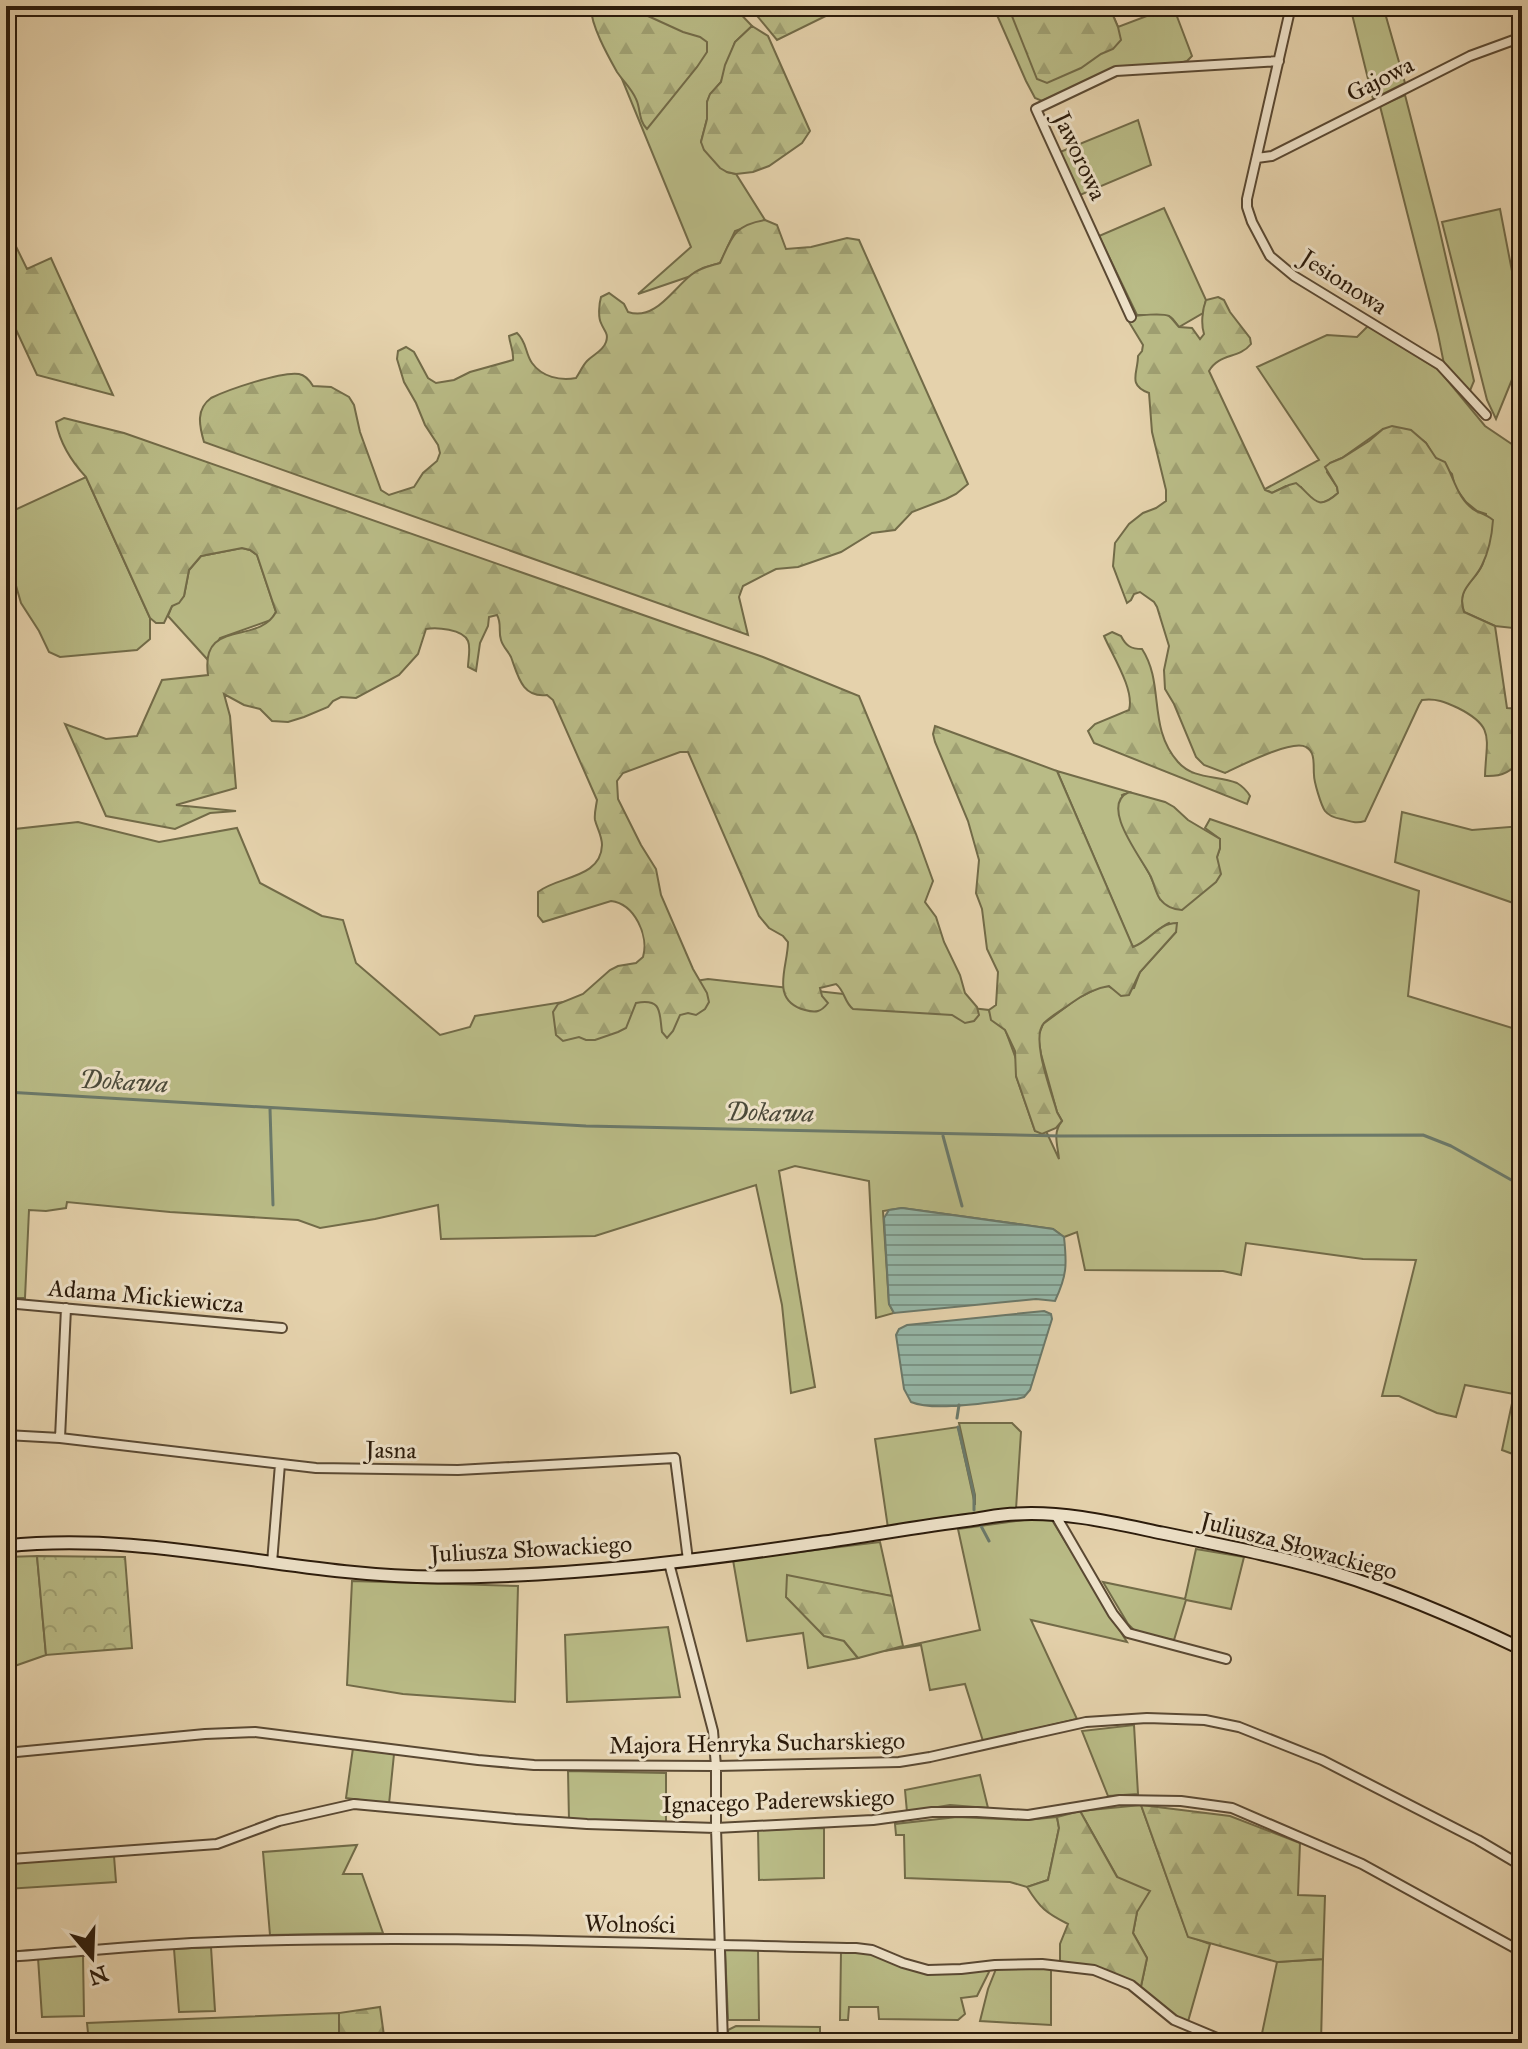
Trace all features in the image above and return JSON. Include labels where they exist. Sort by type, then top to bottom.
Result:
[{"type":"street","name":"Jesionowa","points":[[1291,6],[1251,180],[1247,207],[1252,222],[1270,256],[1294,276],[1440,365],[1486,415]]},
{"type":"street","name":"Gajowa","points":[[1257,158],[1272,156],[1470,56],[1522,37]]},
{"type":"street","name":"Jaworowa","points":[[1131,317],[1036,109],[1116,71],[1279,61]]},
{"type":"street","name":"Adama Mickiewicza","points":[[6,1303],[282,1328]]},
{"type":"street","points":[[60,1438],[66,1308]]},
{"type":"street","name":"Jasna","points":[[6,1435],[60,1438],[316,1468],[458,1470],[675,1458],[688,1560]]},
{"type":"street","points":[[272,1563],[280,1464]]},
{"type":"street","name":"Juliusza Słowackiego","points":[[6,1546],[31,1543],[124,1545],[350,1573],[435,1577],[517,1576],[594,1572],[669,1563],[1017,1513],[1085,1517],[1255,1552],[1336,1573],[1419,1603],[1522,1649]]},
{"type":"street","points":[[1056,1516],[1113,1614],[1128,1633],[1224,1656]]},
{"type":"street","points":[[669,1563],[713,1731],[723,2043]]},
{"type":"street","name":"Majora Henryka Sucharskiego","points":[[6,1753],[255,1732],[534,1765],[716,1766],[899,1762],[1086,1722],[1147,1718],[1205,1720],[1239,1727],[1322,1760],[1522,1866]]},
{"type":"street","name":"Ignacego Paderewskiego","points":[[6,1858],[217,1844],[279,1821],[354,1804],[572,1823],[716,1828],[873,1820],[932,1812],[1028,1815],[1120,1800],[1181,1801],[1232,1808],[1362,1864],[1522,1952]]},
{"type":"street","name":"Wolności","points":[[6,1957],[216,1942],[322,1939],[872,1950],[928,1970],[1042,1964],[1094,1970],[1131,1985],[1174,2020],[1229,2043]]},
{"type":"green space","points":[[591,6],[632,6],[707,42],[707,52],[697,67],[647,129],[634,95],[600,40]]},
{"type":"green space","points":[[592,6],[733,6],[752,26],[735,42],[721,82],[710,95],[701,142],[727,172],[736,174],[765,220],[735,231],[720,263],[638,294],[691,247]]},
{"type":"green space","points":[[749,6],[846,6],[777,40]]},
{"type":"green space","points":[[993,6],[1109,6],[1118,27],[1173,6],[1192,56],[1176,64],[1117,68],[1042,101],[1035,98],[1026,81]]},
{"type":"green space","points":[[1008,6],[1109,6],[1121,40],[1113,49],[1081,68],[1047,83],[1037,79]]},
{"type":"green space","points":[[1350,6],[1383,6],[1405,83],[1373,99]]},
{"type":"green space","points":[[752,26],[768,36],[810,131],[802,143],[769,166],[736,174],[720,168],[701,142],[710,94],[721,82],[735,42]]},
{"type":"green space","points":[[1405,95],[1474,381],[1469,393],[1444,364],[1380,106]]},
{"type":"green space","points":[[1138,120],[1151,165],[1080,195],[1060,152]]},
{"type":"green space","points":[[1164,208],[1206,300],[1203,313],[1179,327],[1168,316],[1137,315],[1099,236]]},
{"type":"green space","points":[[1500,209],[1522,323],[1522,355],[1496,419],[1487,400],[1442,222]]},
{"type":"green space","points":[[765,220],[777,225],[786,249],[811,247],[847,238],[859,240],[968,484],[946,499],[912,512],[895,530],[872,533],[841,552],[798,567],[776,569],[743,586],[739,597],[748,635],[204,442],[200,418],[203,407],[211,398],[268,378],[299,374],[313,386],[331,387],[349,397],[381,490],[389,495],[414,487],[423,473],[437,461],[440,453],[404,382],[397,359],[398,351],[406,347],[414,352],[428,378],[436,383],[513,360],[509,336],[517,333],[532,363],[541,372],[558,378],[576,378],[606,342],[607,334],[599,317],[601,297],[609,293],[624,304],[628,312],[647,312],[694,273],[720,263],[731,239],[740,229]]},
{"type":"green space","points":[[6,226],[27,269],[51,258],[113,395],[37,375],[6,308]]},
{"type":"green space","points":[[1218,297],[1224,300],[1251,344],[1241,352],[1218,361],[1209,371],[1265,490],[1272,493],[1296,483],[1316,501],[1331,499],[1338,493],[1337,487],[1325,467],[1392,426],[1411,430],[1426,443],[1436,458],[1445,462],[1457,489],[1470,507],[1493,520],[1487,554],[1464,592],[1462,604],[1464,612],[1495,626],[1507,708],[1522,709],[1520,756],[1509,771],[1485,776],[1487,743],[1484,728],[1458,708],[1432,700],[1422,700],[1419,705],[1365,821],[1337,818],[1325,811],[1315,783],[1313,756],[1306,747],[1278,750],[1225,773],[1204,765],[1196,757],[1165,689],[1164,670],[1169,646],[1157,607],[1140,592],[1127,603],[1113,566],[1115,543],[1129,524],[1166,501],[1152,432],[1149,393],[1138,386],[1135,378],[1143,345],[1129,322],[1134,316],[1166,315],[1179,327],[1192,328],[1200,339],[1204,334],[1202,317],[1206,300]]},
{"type":"green space","points":[[1368,326],[1439,370],[1485,426],[1522,451],[1522,629],[1495,626],[1464,612],[1465,589],[1481,567],[1485,555],[1486,514],[1466,502],[1455,487],[1452,474],[1422,440],[1383,429],[1330,463],[1327,472],[1338,493],[1322,503],[1310,498],[1301,487],[1286,486],[1272,493],[1265,489],[1319,460],[1257,367],[1327,335],[1357,337]]},
{"type":"green space","points":[[64,418],[124,433],[763,657],[859,696],[933,881],[925,902],[936,917],[965,993],[977,1007],[979,1015],[974,1021],[965,1023],[952,1015],[853,1009],[836,984],[820,988],[828,1003],[821,1010],[809,1011],[787,999],[783,982],[788,942],[759,916],[688,752],[680,752],[623,773],[617,781],[618,799],[656,869],[661,895],[709,1002],[696,1015],[680,1015],[667,1038],[662,1032],[658,1008],[645,1002],[636,1003],[626,1028],[618,1032],[595,1040],[579,1037],[563,1041],[556,1035],[553,1012],[558,1004],[583,994],[610,970],[636,963],[643,957],[644,940],[633,914],[620,903],[611,901],[543,922],[538,916],[538,892],[586,871],[600,856],[602,842],[595,818],[597,800],[553,700],[547,695],[532,693],[522,684],[501,640],[497,615],[489,617],[480,643],[476,671],[468,667],[469,647],[465,637],[449,630],[430,628],[426,629],[418,654],[399,675],[356,698],[341,697],[328,707],[304,717],[288,722],[272,721],[260,709],[244,705],[224,694],[230,716],[236,788],[176,805],[236,811],[210,813],[175,829],[106,816],[65,724],[106,739],[137,736],[162,680],[208,675],[208,657],[213,645],[232,634],[257,628],[268,622],[276,612],[257,555],[242,548],[201,556],[189,570],[184,596],[172,606],[164,623],[156,623],[150,618],[86,477],[63,444],[56,422]]},
{"type":"green space","points":[[86,477],[150,618],[150,639],[137,650],[60,657],[49,652],[21,603],[6,551],[6,514]]},
{"type":"green space","points":[[242,548],[257,555],[276,612],[271,620],[220,638],[207,659],[168,616],[172,606],[184,596],[189,570],[201,556]]},
{"type":"green space","points":[[1112,632],[1121,636],[1129,646],[1142,649],[1149,662],[1163,734],[1168,749],[1178,762],[1191,772],[1237,783],[1250,796],[1247,804],[1094,743],[1088,731],[1095,724],[1129,710],[1126,683],[1104,636]]},
{"type":"green space","points":[[935,726],[1057,771],[1133,947],[1164,926],[1177,923],[1176,932],[1140,972],[1129,995],[1121,996],[1109,986],[1099,989],[1079,998],[1044,1023],[1040,1030],[1041,1053],[1062,1121],[1056,1128],[1042,1134],[1035,1131],[1016,1076],[1015,1051],[1005,1030],[991,1020],[989,1010],[996,1005],[998,972],[987,949],[982,909],[976,893],[979,860],[968,821],[935,742]]},
{"type":"green space","points":[[1057,771],[1129,792],[1122,795],[1138,854],[1160,899],[1217,857],[1220,839],[1205,828],[1210,819],[1419,891],[1408,996],[1522,1031],[1521,1457],[1502,1450],[1514,1394],[1465,1385],[1456,1417],[1437,1413],[1399,1396],[1382,1396],[1416,1260],[1363,1259],[1246,1243],[1241,1275],[1223,1271],[1085,1270],[1077,1232],[1064,1237],[1053,1229],[902,1208],[883,1211],[889,1304],[894,1313],[876,1318],[869,1181],[795,1166],[779,1171],[815,1387],[791,1393],[782,1305],[756,1185],[595,1236],[441,1239],[438,1205],[320,1228],[298,1220],[67,1202],[66,1208],[29,1210],[25,1298],[6,1298],[6,830],[78,822],[159,842],[237,828],[260,883],[322,916],[343,920],[356,963],[440,1035],[470,1027],[475,1016],[708,979],[989,1010],[992,1020],[1005,1029],[1016,1059],[1016,1076],[1035,1131],[1046,1131],[1059,1159],[1056,1135],[1062,1121],[1041,1054],[1038,1036],[1043,1024],[1078,998],[1100,987],[1108,986],[1115,990],[1134,988],[1140,972],[1176,932],[1169,923],[1133,948]]},
{"type":"green space","points":[[1129,792],[1165,802],[1220,839],[1217,857],[1221,874],[1216,882],[1182,910],[1164,904],[1160,899],[1124,831],[1118,808],[1121,799]]},
{"type":"green space","points":[[1402,812],[1472,830],[1522,826],[1522,906],[1395,862]]},
{"type":"green space","points":[[959,1423],[1012,1423],[1021,1432],[1016,1509],[888,1528],[875,1439],[958,1427],[975,1505]]},
{"type":"green space","points":[[1024,1520],[1052,1520],[1127,1642],[1031,1620],[1077,1719],[983,1741],[965,1684],[930,1690],[921,1645],[884,1651],[980,1630],[958,1529]]},
{"type":"green space","points":[[880,1542],[892,1596],[854,1590],[844,1641],[858,1658],[808,1668],[803,1633],[747,1641],[733,1560]]},
{"type":"green space","points":[[1196,1549],[1244,1557],[1231,1609],[1186,1600],[1174,1640],[1137,1633],[1128,1624],[1103,1582],[1185,1599]]},
{"type":"green space","points":[[37,1556],[46,1655],[6,1669],[6,1557]]},
{"type":"green space","points":[[37,1556],[125,1557],[132,1648],[46,1655]]},
{"type":"green space","points":[[787,1575],[892,1596],[903,1646],[858,1658],[844,1641],[824,1636],[786,1597]]},
{"type":"green space","points":[[352,1581],[518,1586],[515,1702],[403,1694],[347,1685]]},
{"type":"green space","points":[[668,1627],[680,1697],[567,1702],[565,1635]]},
{"type":"green space","points":[[1134,1725],[1138,1794],[1108,1796],[1082,1731]]},
{"type":"green space","points":[[353,1748],[394,1754],[389,1804],[346,1798]]},
{"type":"green space","points":[[568,1771],[666,1773],[666,1822],[569,1820]]},
{"type":"green space","points":[[980,1775],[988,1808],[950,1805],[907,1812],[905,1790]]},
{"type":"green space","points":[[1141,1805],[1188,1936],[1210,1944],[1187,2025],[1140,1991],[1147,1958],[1133,1933],[1137,1912],[1080,1811]]},
{"type":"green space","points":[[1141,1805],[1230,1816],[1300,1843],[1298,1895],[1325,1896],[1323,1959],[1277,1962],[1188,1937]]},
{"type":"green space","points":[[1080,1811],[1117,1877],[1150,1891],[1137,1912],[1133,1933],[1147,1958],[1140,1991],[1094,1970],[1060,1961],[1060,1944],[1068,1924],[1044,1909],[1027,1887],[1048,1880],[1059,1828],[1057,1817]]},
{"type":"green space","points":[[957,1817],[1026,1820],[1057,1817],[1059,1828],[1048,1880],[1027,1887],[1010,1882],[905,1878],[904,1835],[896,1835],[895,1824]]},
{"type":"green space","points":[[824,1828],[824,1878],[759,1880],[758,1830]]},
{"type":"green space","points":[[357,1845],[343,1874],[362,1874],[383,1933],[270,1935],[263,1852]]},
{"type":"green space","points":[[114,1856],[116,1882],[6,1889],[6,1863]]},
{"type":"green space","points":[[211,1947],[215,2011],[179,2012],[174,1949]]},
{"type":"green space","points":[[758,1949],[759,2020],[728,2020],[725,1950]]},
{"type":"green space","points":[[841,1951],[872,1954],[927,1973],[989,1972],[977,1996],[961,1998],[965,2014],[958,2020],[879,2019],[878,2007],[849,2007],[848,2020],[840,2020]]},
{"type":"green space","points":[[83,1955],[84,2016],[42,2017],[38,1958]]},
{"type":"green space","points":[[1323,1959],[1321,2043],[1260,2043],[1277,1962]]},
{"type":"green space","points":[[996,1969],[1051,1969],[1051,2025],[980,2021]]},
{"type":"green space","points":[[380,2007],[385,2043],[339,2043],[339,2013]]},
{"type":"green space","points":[[339,2013],[339,2043],[89,2043],[87,2023]]},
{"type":"green space","points":[[736,2026],[820,2027],[820,2043],[727,2043],[728,2030]]},
{"type":"shaded area","points":[[902,1208],[1053,1229],[1064,1237],[1066,1255],[1064,1277],[1055,1301],[1036,1299],[894,1313],[889,1304],[884,1218],[889,1210]]},
{"type":"shaded area","points":[[1044,1311],[1051,1314],[1052,1319],[1030,1390],[1024,1397],[948,1406],[911,1402],[904,1389],[896,1335],[899,1329],[907,1325]]},
{"type":"waterway","name":"Dokawa","points":[[6,1092],[586,1126],[1060,1136],[1423,1135],[1451,1146],[1522,1186]]},
{"type":"waterway","points":[[270,1109],[273,1205]]},
{"type":"waterway","points":[[943,1136],[962,1206]]},
{"type":"waterway","points":[[957,1418],[959,1405]]},
{"type":"waterway","points":[[958,1427],[974,1495],[974,1510]]},
{"type":"waterway","points":[[980,1524],[989,1541]]}]
